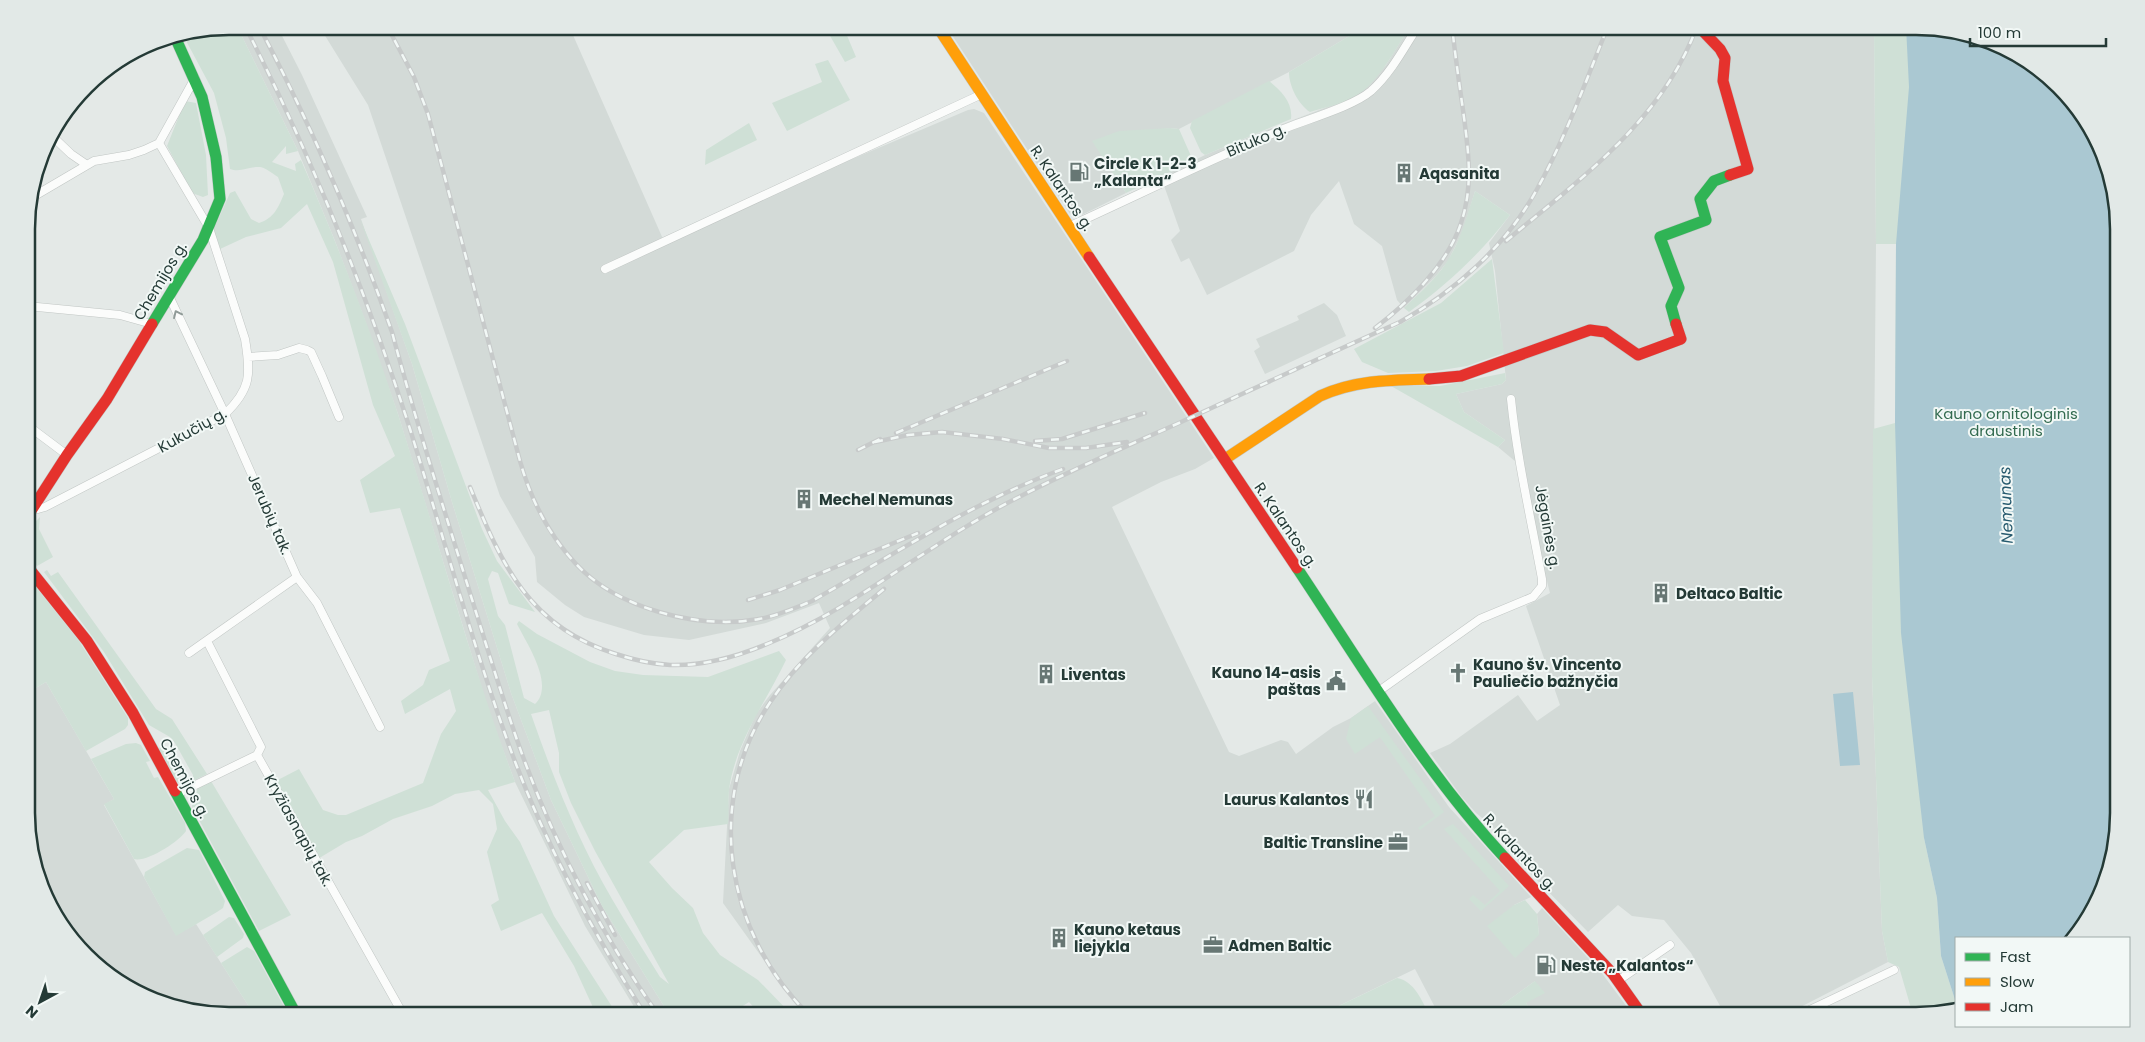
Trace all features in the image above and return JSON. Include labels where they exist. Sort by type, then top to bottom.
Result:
[{"type":"main road","name":"R. Kalantos g.","points":[[943,35],[1431,768],[1463,812],[1619,980],[1637,1007]]},
{"type":"main road","points":[[1225,459],[1320,396],[1334,389],[1352,384],[1377,380],[1443,379],[1460,376],[1590,330],[1606,332],[1638,355],[1681,338],[1671,306],[1680,288],[1660,237],[1706,220],[1700,200],[1714,181],[1748,169],[1723,81],[1725,58],[1720,49],[1707,35]]},
{"type":"main road","name":"Chemijos g.","points":[[35,503],[107,399],[209,228],[220,199],[219,178],[202,97],[178,42]]},
{"type":"main road","name":"Chemijos g.","points":[[35,575],[87,641],[113,680],[292,1007]]},
{"type":"street","name":"Bituko g.","points":[[1070,226],[1274,132],[1358,100],[1371,91],[1391,68],[1412,35]]},
{"type":"street","points":[[39,194],[94,161],[144,150],[158,143],[195,78]]},
{"type":"street","points":[[605,268],[982,94]]},
{"type":"street","points":[[57,140],[71,154],[87,165]]},
{"type":"street","name":"Kukučių g.","points":[[35,506],[38,509],[45,507],[225,414],[240,400],[247,387],[248,357],[245,339],[209,228],[158,143]]},
{"type":"street","name":"Jerubių tak.","points":[[169,296],[225,414],[296,577],[317,602],[380,727]]},
{"type":"street","points":[[35,307],[120,315],[152,324]]},
{"type":"street","points":[[248,357],[278,355],[299,348],[311,352],[339,417]]},
{"type":"street","name":"Jėgainės g.","points":[[1379,691],[1480,619],[1533,597],[1542,586],[1515,441],[1511,399]]},
{"type":"street","points":[[35,431],[67,455]]},
{"type":"street","points":[[189,653],[296,577]]},
{"type":"street","name":"Kryžiasnapių tak.","points":[[207,641],[261,747],[258,755],[399,1007]]},
{"type":"street","points":[[177,794],[258,755]]},
{"type":"street","points":[[1619,980],[1670,945]]},
{"type":"street","points":[[1816,1007],[1894,970]]},
{"type":"shaded area","points":[[241,35],[282,35],[367,217],[361,219],[412,364],[511,693],[551,800],[602,906],[664,1007],[634,1007],[585,926],[515,782],[490,715],[398,414],[335,241],[298,151]]},
{"type":"shaded area","points":[[325,35],[573,35],[663,239],[968,110],[974,109],[984,113],[1214,458],[1195,469],[1161,482],[1112,507],[1229,752],[1239,756],[1281,740],[1288,742],[1296,754],[1333,727],[1351,718],[1375,701],[1449,807],[1531,897],[1514,905],[1539,935],[1537,914],[1542,908],[1601,972],[1627,1007],[1529,1007],[1526,1003],[1535,981],[1499,1007],[1435,1007],[1415,969],[1337,1007],[798,1007],[723,903],[729,789],[740,751],[756,714],[770,695],[830,628],[819,603],[766,623],[689,640],[644,635],[584,617],[565,605],[537,582],[535,557],[500,496],[368,105]]},
{"type":"shaded area","points":[[952,35],[1351,35],[1289,72],[1179,129],[1170,128],[1093,141],[1126,193],[1080,216],[1070,214]]},
{"type":"shaded area","points":[[1404,35],[1874,35],[1876,244],[1872,676],[1882,931],[1888,962],[1801,1007],[1721,1007],[1691,953],[1664,920],[1632,916],[1618,905],[1588,932],[1518,861],[1512,849],[1492,826],[1476,813],[1461,796],[1430,753],[1450,744],[1518,695],[1537,721],[1560,705],[1526,606],[1550,593],[1516,462],[1498,447],[1505,440],[1464,412],[1456,394],[1502,384],[1506,380],[1495,271],[1489,243],[1510,215],[1475,191],[1463,231],[1448,261],[1404,308],[1397,300],[1382,246],[1354,224],[1339,181],[1311,215],[1294,251],[1207,295],[1189,258],[1181,262],[1171,240],[1180,231],[1161,177],[1205,155],[1356,96],[1386,65]]},
{"type":"shaded area","points":[[1324,303],[1337,315],[1346,336],[1265,374],[1254,351],[1260,347],[1256,339],[1299,320],[1297,316]]},
{"type":"shaded area","points":[[46,682],[114,799],[104,805],[176,935],[196,924],[249,1007],[217,1007],[191,1003],[167,997],[143,987],[101,959],[83,941],[68,921],[55,899],[45,875],[35,825],[35,688]]},
{"type":"green space","points":[[217,35],[241,35],[298,151],[286,154],[286,146],[272,162],[296,171],[295,164],[301,160],[352,286],[387,382],[468,645],[515,782],[488,790],[505,821],[520,842],[554,916],[612,1007],[593,1007],[574,966],[542,913],[501,931],[491,905],[499,900],[487,852],[497,829],[493,804],[479,790],[455,794],[432,806],[393,819],[362,836],[346,842],[316,860],[272,783],[299,769],[323,810],[338,815],[346,815],[423,783],[441,734],[456,711],[450,689],[405,714],[401,701],[423,685],[429,670],[450,661],[400,508],[370,513],[360,480],[395,456],[373,405],[333,262],[307,204],[281,228],[246,237],[220,249],[213,231],[230,193],[235,191],[251,219],[259,223],[272,215],[284,194],[278,177],[265,169],[256,167],[238,170],[230,169],[226,138],[214,93],[186,40]]},
{"type":"green space","points":[[830,35],[847,35],[856,57],[845,62]]},
{"type":"green space","points":[[1351,35],[1404,35],[1374,80],[1358,95],[1335,105],[1310,112],[1295,94],[1289,72]]},
{"type":"green space","name":"Kauno ornitologinis draustinis","points":[[1874,35],[1928,35],[1954,39],[1978,45],[2013,61],[2044,83],[2062,101],[2084,132],[2100,167],[2106,191],[2110,226],[1924,838],[1937,898],[1941,956],[1955,1000],[1955,1003],[1928,1007],[1911,1007],[1899,967],[1888,962],[1882,931],[1872,676],[1873,429],[1895,423],[1896,244],[1876,244]]},
{"type":"green space","points":[[828,60],[850,100],[787,131],[772,103],[822,82],[815,64]]},
{"type":"green space","points":[[1269,81],[1282,93],[1288,102],[1291,119],[1205,155],[1201,152],[1190,128],[1192,121]]},
{"type":"green space","points":[[185,101],[196,103],[206,155],[208,195],[203,197],[192,193],[167,146]]},
{"type":"green space","points":[[749,123],[757,140],[705,165],[706,150]]},
{"type":"green space","points":[[1179,129],[1191,156],[1191,162],[1126,193],[1092,141],[1119,131]]},
{"type":"green space","points":[[1475,191],[1510,215],[1463,267],[1409,312],[1404,308],[1437,275],[1456,246]]},
{"type":"green space","points":[[360,219],[405,324],[482,529],[497,561],[535,612],[509,604],[498,573],[492,571],[488,579],[498,616],[505,625],[524,698],[535,704],[540,696],[542,686],[537,664],[517,624],[519,621],[537,634],[590,662],[615,671],[643,675],[708,677],[779,651],[786,660],[744,739],[732,773],[729,790],[728,824],[684,830],[649,862],[693,908],[703,933],[720,955],[758,980],[784,1007],[753,1007],[749,1002],[741,1007],[664,1007],[602,906],[551,800],[511,693],[412,364]],"holes":[[[549,710],[559,753],[559,772],[571,803],[595,851],[669,984],[660,977],[612,899],[588,854],[557,785],[531,714]]]},
{"type":"green space","points":[[1492,259],[1504,353],[1467,366],[1436,371],[1388,373],[1362,362],[1354,349],[1441,303]]},
{"type":"green space","points":[[1505,373],[1506,380],[1502,384],[1456,394],[1464,412],[1505,440],[1498,447],[1391,386],[1440,386]]},
{"type":"green space","points":[[40,517],[39,529],[53,557],[37,566],[35,562],[35,522]]},
{"type":"green space","points":[[47,570],[51,576],[58,572],[156,709],[172,719],[207,774],[193,781],[193,775],[175,743],[170,737],[149,725],[104,652],[44,572]]},
{"type":"green space","points":[[35,586],[79,641],[128,718],[128,725],[125,729],[86,751],[46,682],[35,688]]},
{"type":"green space","points":[[1368,706],[1444,812],[1420,830],[1418,828],[1435,816],[1380,737],[1355,754],[1346,739],[1351,718]]},
{"type":"green space","points":[[136,743],[141,745],[150,761],[146,762],[154,778],[158,777],[185,823],[186,831],[177,840],[154,855],[139,859],[134,859],[104,804],[114,799],[91,759],[126,744]]},
{"type":"green space","points":[[161,745],[175,763],[181,776],[182,784],[177,782],[159,749]]},
{"type":"green space","points":[[211,781],[291,915],[259,931],[192,807],[194,791]]},
{"type":"green space","points":[[1453,824],[1509,886],[1481,911],[1469,899],[1473,895],[1485,905],[1500,891],[1444,829]]},
{"type":"green space","points":[[187,848],[199,850],[225,901],[223,908],[176,936],[144,877],[145,872]]},
{"type":"green space","points":[[1525,900],[1537,914],[1539,935],[1515,958],[1487,926],[1514,905]]},
{"type":"green space","points":[[229,917],[234,918],[244,934],[243,938],[217,957],[203,935]]},
{"type":"green space","points":[[247,947],[254,951],[284,1007],[249,1007],[221,963]]},
{"type":"green space","points":[[1397,978],[1413,987],[1425,1007],[1337,1007]]},
{"type":"green space","points":[[1535,981],[1545,993],[1526,1003],[1529,1007],[1499,1007]]},
{"type":"water","name":"Kauno ornitologinis draustinis","points":[[1906,35],[1928,35],[1978,45],[2002,55],[2024,68],[2044,83],[2062,101],[2084,132],[2100,167],[2110,217],[2110,825],[2106,851],[2100,875],[2090,899],[2065,937],[1955,937],[1955,1000],[1941,956],[1937,898],[1924,838],[1901,633],[1895,423],[1896,244],[1909,87]]},
{"type":"water","points":[[1853,692],[1860,765],[1840,766],[1833,694]]},
{"type":"railway","points":[[249,35],[315,174],[375,326],[410,429],[483,669],[523,783],[570,885],[640,1007]]},
{"type":"railway","points":[[264,35],[297,101],[331,177],[363,254],[392,332],[450,528],[529,774],[560,846],[596,916],[653,1007]]},
{"type":"railway","points":[[392,35],[414,77],[428,114],[529,489],[557,541],[576,564],[593,580],[637,604],[686,618],[736,622],[772,616],[812,601],[966,512],[1063,469]]},
{"type":"railway","points":[[1375,328],[1401,307],[1437,268],[1455,238],[1465,209],[1468,195],[1469,166],[1453,35]]},
{"type":"railway","points":[[470,487],[494,542],[522,590],[540,610],[561,627],[586,642],[630,658],[670,665],[720,660],[767,644],[832,612],[955,533],[1019,497],[1078,468],[1400,322],[1440,296],[1459,282],[1494,249],[1524,211],[1547,171],[1575,110],[1604,35]]},
{"type":"railway","points":[[1506,241],[1589,171],[1641,119],[1663,90],[1682,59],[1693,35]]},
{"type":"railway","points":[[896,433],[1067,361]]},
{"type":"railway","points":[[1035,441],[1062,439],[1145,413]]},
{"type":"railway","points":[[875,442],[908,435],[942,432],[1003,439],[1049,448],[1086,448],[1127,442]]},
{"type":"railway","points":[[858,450],[880,439]]},
{"type":"railway","points":[[748,600],[780,590],[918,533]]},
{"type":"railway","points":[[802,1007],[781,983],[758,946],[742,906],[733,865],[731,823],[736,781],[750,740],[771,701],[783,685],[823,641],[884,589]]},
{"type":"railway","points":[[587,883],[615,935]]},
{"type":"traffic: fast","points":[[152,324],[203,240],[220,199],[216,157],[202,97],[177,42]]},
{"type":"traffic: fast","points":[[1676,324],[1671,306],[1679,288],[1660,237],[1706,220],[1700,199],[1714,181],[1730,175]]},
{"type":"traffic: fast","points":[[1297,568],[1395,718],[1448,790],[1505,858]]},
{"type":"traffic: fast","points":[[175,791],[292,1007]]},
{"type":"traffic: slow","points":[[943,35],[1089,257]]},
{"type":"traffic: slow","points":[[1225,459],[1320,396],[1360,384],[1429,379]]},
{"type":"traffic: jam","points":[[1707,35],[1720,49],[1725,58],[1723,81],[1748,169],[1730,175]]},
{"type":"traffic: jam","points":[[1089,257],[1297,568]]},
{"type":"traffic: jam","points":[[35,505],[67,455],[107,399],[152,324]]},
{"type":"traffic: jam","points":[[1429,379],[1461,376],[1590,330],[1605,332],[1638,355],[1681,339],[1676,324]]},
{"type":"traffic: jam","points":[[35,576],[87,641],[133,713],[175,791]]},
{"type":"traffic: jam","points":[[1505,858],[1613,974],[1636,1007]]},
{"type":"place","name":"Circle K 1-2-3 „Kalanta“","points":[[1079,172]]},
{"type":"place","name":"Aqasanita","points":[[1404,173]]},
{"type":"place","name":"Mechel Nemunas","points":[[804,499]]},
{"type":"place","name":"Deltaco Baltic","points":[[1661,593]]},
{"type":"place","name":"Kauno šv. Vincento Pauliečio bažnyčia","points":[[1458,673]]},
{"type":"place","name":"Liventas","points":[[1046,674]]},
{"type":"place","name":"Kauno 14-asis paštas","points":[[1336,681]]},
{"type":"place","name":"Laurus Kalantos","points":[[1364,799]]},
{"type":"place","name":"Baltic Transline","points":[[1398,842]]},
{"type":"place","name":"Kauno ketaus liejykla","points":[[1059,938]]},
{"type":"place","name":"Admen Baltic","points":[[1213,945]]},
{"type":"place","name":"Neste „Kalantos“","points":[[1546,965]]},
{"type":"water label","name":"Nemunas","points":[[2006,505]]}]
